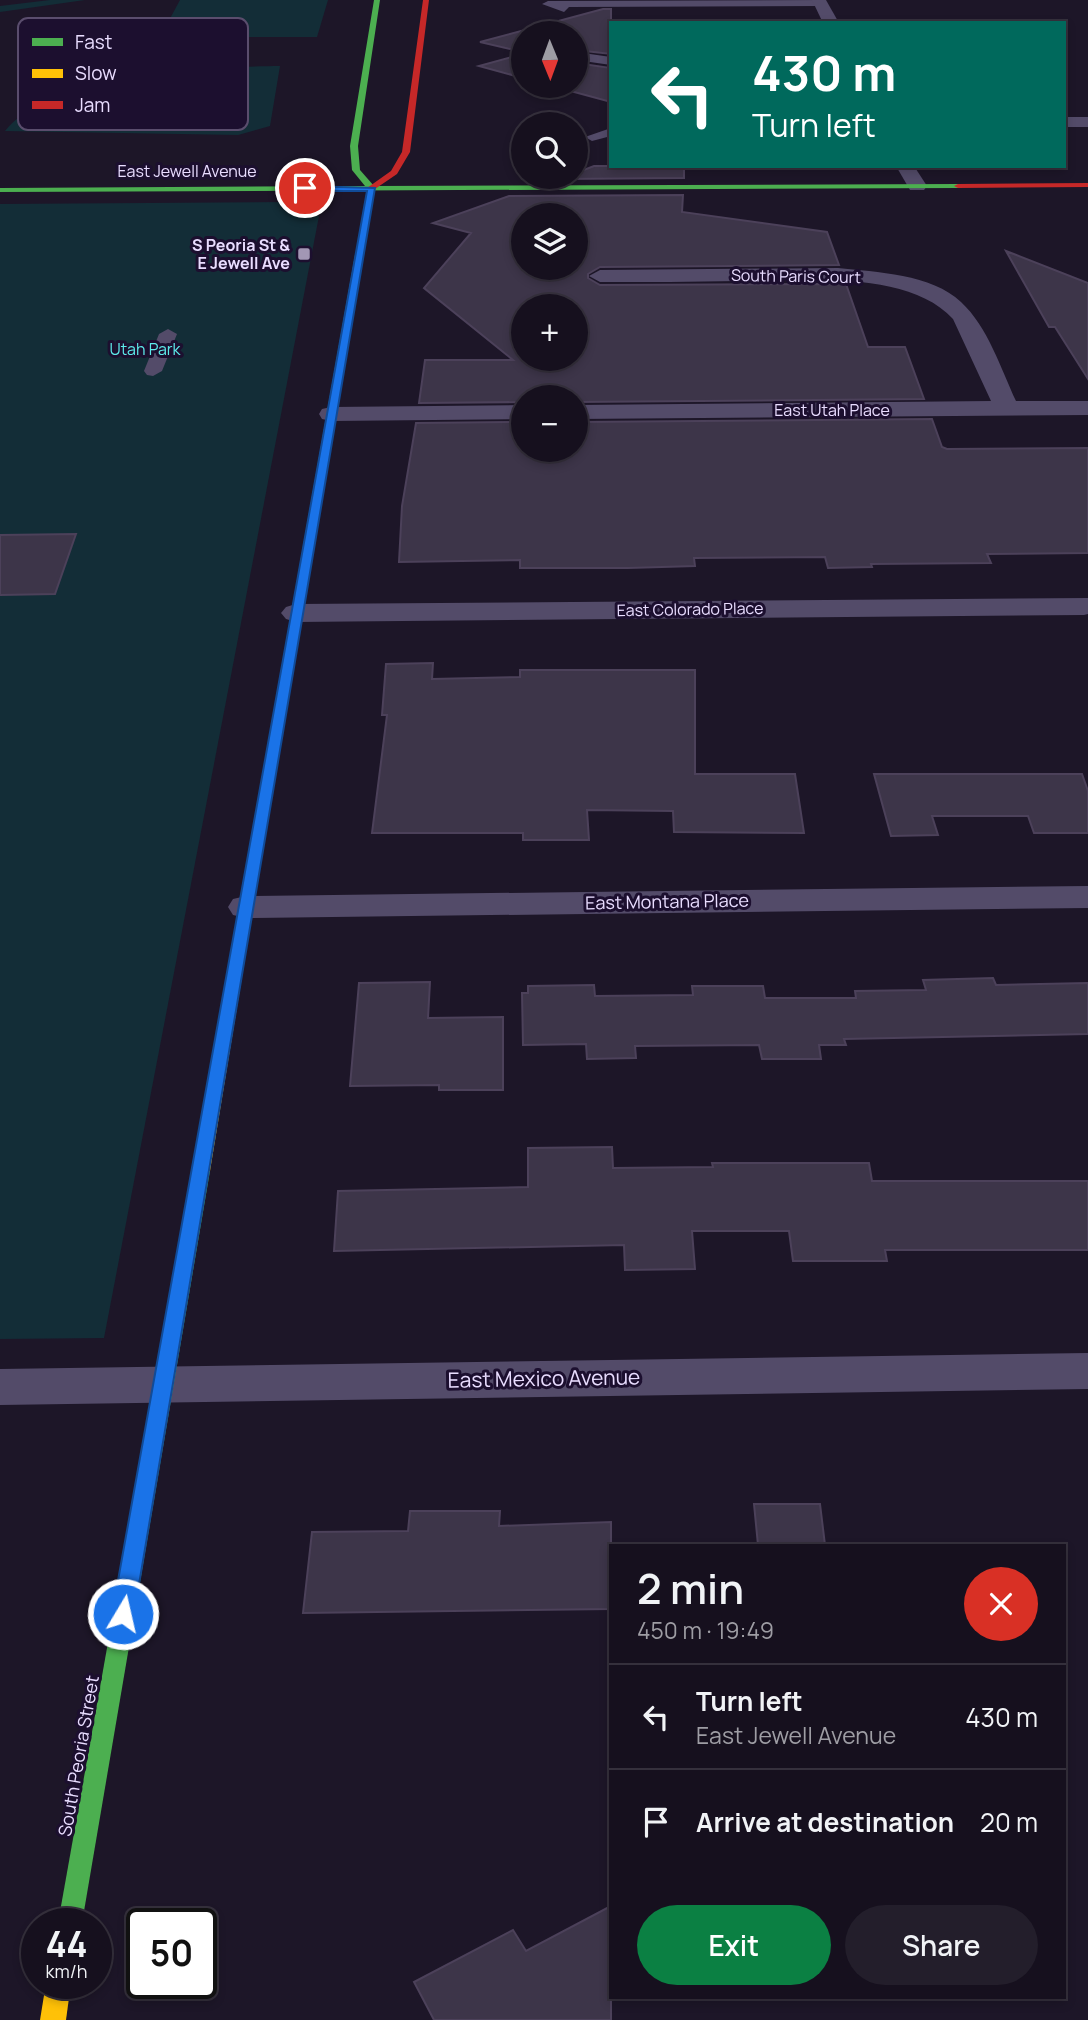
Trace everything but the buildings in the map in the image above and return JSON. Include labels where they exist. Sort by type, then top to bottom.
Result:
[{"type":"main road","points":[[377,0],[354,146],[356,170],[371,188],[394,172],[406,152],[426,0]]},
{"type":"main road","name":"East Jewell Avenue","points":[[0,190],[1088,185]]},
{"type":"main road","name":"South Peoria Street","points":[[72,1908],[371,188]]},
{"type":"main road","points":[[53,2020],[56,1999]]},
{"type":"street","points":[[820,1],[830,21]]},
{"type":"street","points":[[1066,122],[1088,122]]},
{"type":"street","points":[[906,168],[917,186]]},
{"type":"street","name":"South Paris Court","points":[[600,276],[838,274],[872,278],[925,291],[947,302],[962,314],[1007,408]]},
{"type":"street","name":"East Utah Place","points":[[588,412],[1088,408]]},
{"type":"street","points":[[331,414],[511,412]]},
{"type":"street","name":"East Colorado Place","points":[[296,613],[1084,606]]},
{"type":"street","name":"East Montana Place","points":[[246,906],[1088,897]]},
{"type":"street","name":"East Mexico Avenue","points":[[0,1387],[1088,1371]]},
{"type":"lane","points":[[564,9],[548,4],[820,1]]},
{"type":"lane","points":[[588,58],[609,61]]},
{"type":"lane","points":[[592,137],[609,133]]},
{"type":"lane","points":[[153,371],[168,334]]},
{"type":"green space","points":[[50,0],[85,0],[0,12],[0,6]]},
{"type":"green space","points":[[180,0],[328,0],[317,37],[248,37],[248,18],[170,18]]},
{"type":"green space","points":[[280,66],[270,126],[238,135],[5,131],[18,119],[18,130],[248,130],[248,67]]},
{"type":"green space","name":"Utah Park","points":[[289,202],[319,216],[104,1338],[0,1339],[0,204]]},
{"type":"traffic: fast","points":[[371,188],[356,170],[354,146],[377,0]]},
{"type":"traffic: fast","points":[[0,190],[958,186]]},
{"type":"traffic: fast","points":[[256,849],[359,255]]},
{"type":"traffic: fast","points":[[73,1908],[201,1171]]},
{"type":"traffic: slow","points":[[201,1171],[256,849]]},
{"type":"traffic: slow","points":[[53,2020],[56,1999]]},
{"type":"traffic: jam","points":[[359,255],[371,188],[394,172],[406,152],[426,0]]},
{"type":"traffic: jam","points":[[958,186],[1088,185]]},
{"type":"place","name":"S Peoria St & E Jewell Ave","points":[[304,254]]},
{"type":"route","points":[[123,1614],[371,188],[305,188]]}]
